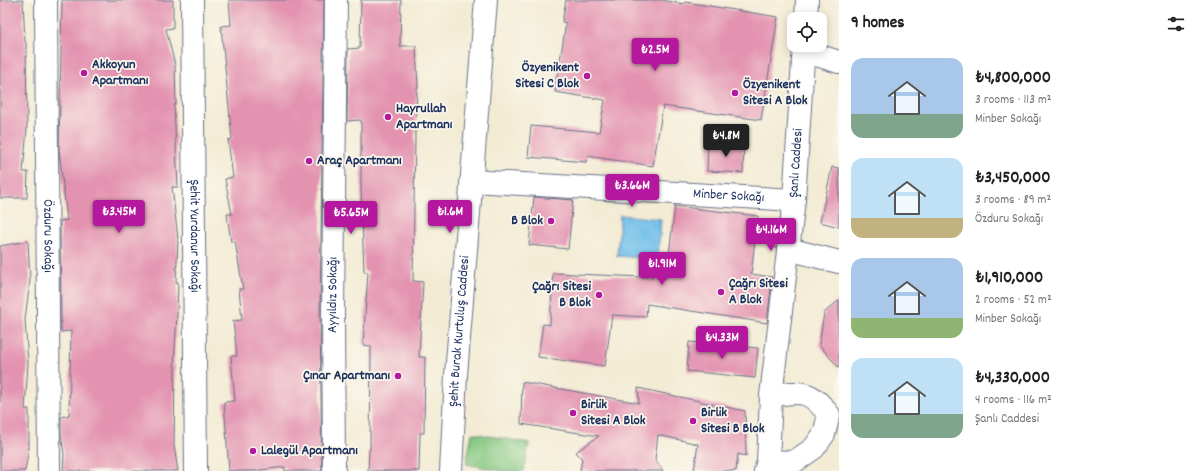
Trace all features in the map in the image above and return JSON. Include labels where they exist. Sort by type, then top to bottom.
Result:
[{"type":"street","name":"Özduru Sokağı","points":[[46,0],[49,471]]},
{"type":"street","name":"Şehit Yurdanur Sokağı","points":[[192,0],[196,471]]},
{"type":"street","name":"Ayyıldız Sokağı","points":[[334,471],[333,314],[336,0]]},
{"type":"street","name":"Şehit Burak Kurtuluş Caddesi","points":[[451,471],[456,375],[486,0]]},
{"type":"street","points":[[806,12],[807,0]]},
{"type":"street","name":"Şanlı Caddesi","points":[[766,466],[771,396],[794,200],[804,52]]},
{"type":"street","points":[[814,52],[839,62]]},
{"type":"street","name":"Minber Sokağı","points":[[471,181],[794,200]]},
{"type":"street","points":[[788,249],[839,262]]},
{"type":"street","points":[[766,466],[794,462],[814,448],[824,434],[836,412],[809,395],[794,392],[771,396]]},
{"type":"green space","points":[[472,433],[529,443],[524,471],[503,471],[466,464]]},
{"type":"water","points":[[620,215],[661,219],[658,259],[617,256]]},
{"type":"building","points":[[0,0],[23,0],[26,42],[27,129],[23,172],[28,172],[27,198],[0,198]]},
{"type":"building","points":[[62,0],[173,0],[173,28],[166,29],[175,65],[176,104],[174,105],[178,187],[172,187],[178,239],[176,282],[178,282],[174,366],[174,446],[178,471],[63,471],[64,455],[61,433],[61,417],[69,415],[71,331],[61,332],[60,221],[67,220],[59,150]]},
{"type":"building","points":[[229,0],[324,0],[320,314],[322,471],[285,471],[285,467],[253,471],[229,471],[224,402],[235,401],[231,356],[237,356],[233,321],[242,320],[239,289],[243,289],[235,241],[231,242],[227,214],[232,214],[225,179],[233,177],[228,140],[232,139],[221,26],[231,25]]},
{"type":"building","points":[[361,0],[401,0],[400,46],[416,46],[418,88],[415,135],[413,281],[423,282],[419,357],[425,357],[424,433],[420,433],[419,471],[368,471],[370,450],[371,346],[363,345],[368,272],[364,272],[361,190],[361,120],[347,121],[348,49],[360,48]]},
{"type":"building","points":[[566,0],[661,0],[684,4],[685,2],[778,17],[761,120],[663,106],[653,166],[587,156],[586,162],[528,157],[531,126],[599,132],[605,100],[555,92],[566,23],[562,22]]},
{"type":"building","points":[[708,143],[744,144],[743,173],[707,171]]},
{"type":"building","points":[[832,167],[839,168],[839,227],[820,222]]},
{"type":"building","name":"B Blok","points":[[534,197],[573,200],[568,249],[529,245]]},
{"type":"building","points":[[675,206],[758,216],[751,274],[772,277],[767,323],[647,304],[646,317],[612,315],[605,366],[538,357],[543,324],[550,325],[553,273],[666,278]]},
{"type":"building","points":[[28,241],[30,280],[25,319],[28,364],[25,409],[29,409],[29,448],[25,471],[0,471],[0,246]]},
{"type":"building","points":[[839,300],[839,368],[819,345],[824,313]]},
{"type":"building","points":[[689,342],[758,348],[755,378],[687,371]]},
{"type":"building","points":[[522,382],[639,403],[638,388],[745,411],[746,456],[738,454],[736,471],[694,471],[698,444],[658,435],[655,459],[663,471],[580,471],[582,459],[576,452],[599,436],[521,424]]},
{"type":"place","name":"Akkoyun Apartmanı","points":[[84,73]]},
{"type":"place","name":"Özyenikent Sitesi C Blok","points":[[587,76]]},
{"type":"place","name":"Özyenikent Sitesi A Blok","points":[[735,93]]},
{"type":"place","name":"Hayrullah Apartmanı","points":[[388,117]]},
{"type":"place","name":"Araç Apartmanı","points":[[309,161]]},
{"type":"place","name":"B Blok","points":[[551,221]]},
{"type":"place","name":"Çağrı Sitesi A Blok","points":[[721,292]]},
{"type":"place","name":"Çağrı Sitesi B Blok","points":[[599,295]]},
{"type":"place","name":"Çınar Apartmanı","points":[[398,376]]},
{"type":"place","name":"Birlik Sitesi A Blok","points":[[573,413]]},
{"type":"place","name":"Birlik Sitesi B Blok","points":[[693,421]]},
{"type":"place","name":"Lalegül Apartmanı","points":[[253,451]]}]
